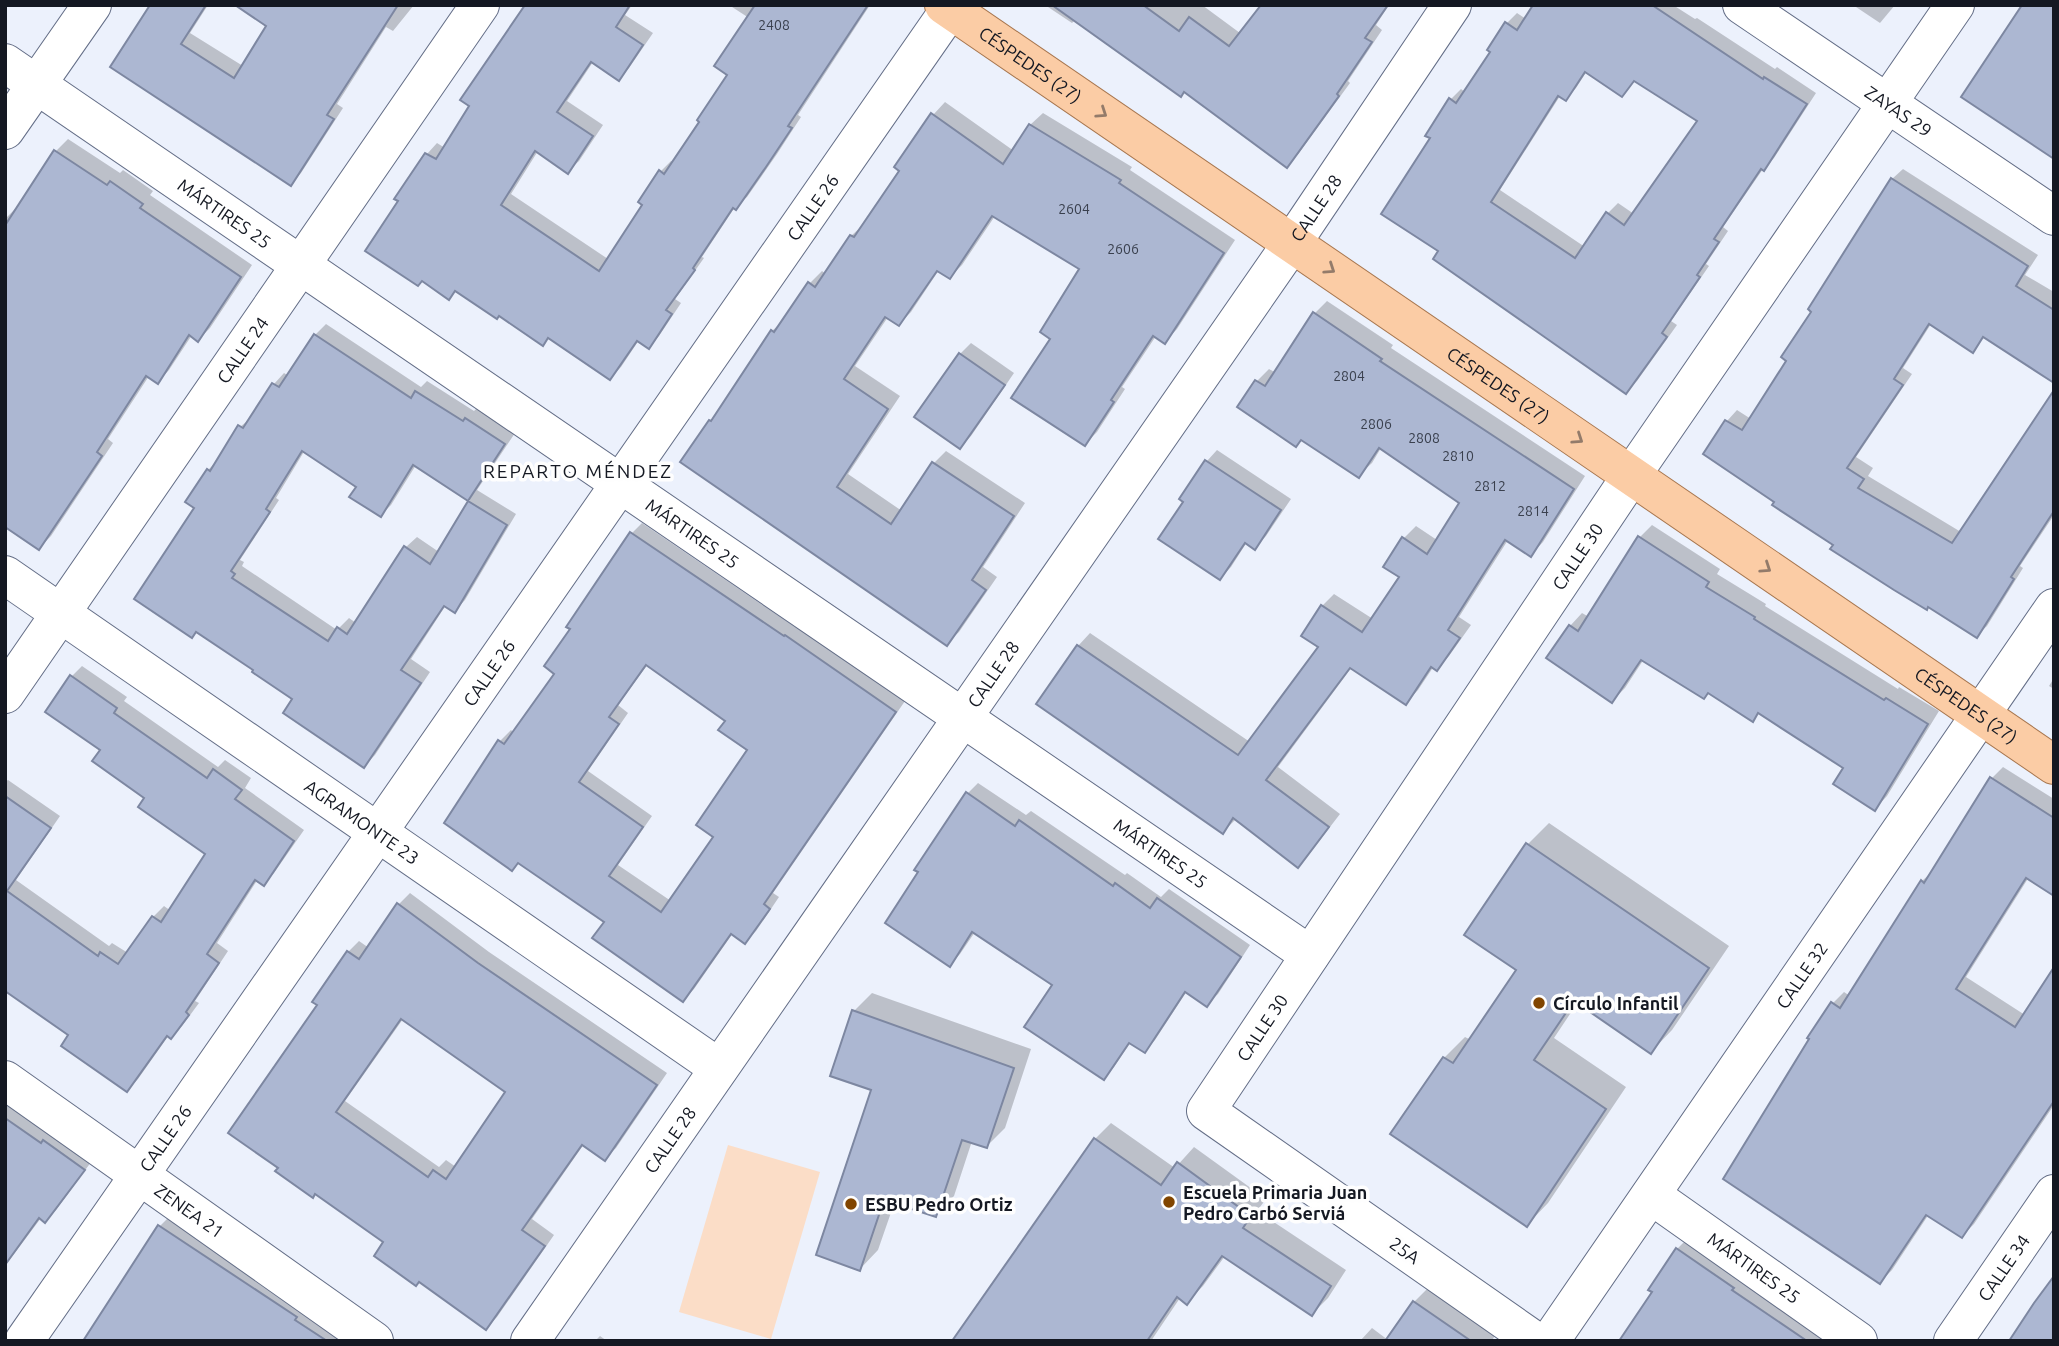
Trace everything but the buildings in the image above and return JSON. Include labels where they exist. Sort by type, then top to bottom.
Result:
[{"type":"main road","name":"CÉSPEDES (27)","points":[[949,7],[2054,765]]},
{"type":"street","points":[[5,130],[92,5]]},
{"type":"street","name":"CALLE 24","points":[[5,694],[480,5]]},
{"type":"street","name":"CALLE 28","points":[[530,1341],[1292,243],[1452,5]]},
{"type":"street","name":"ZAYAS 29","points":[[1742,5],[2054,216]]},
{"type":"street","name":"CALLE 30","points":[[1206,1111],[1631,476],[1955,5]]},
{"type":"street","name":"CALLE 26","points":[[24,1341],[949,7]]},
{"type":"street","name":"MÁRTIRES 25","points":[[5,63],[1310,956]]},
{"type":"street","name":"AGRAMONTE 23","points":[[5,575],[719,1068]]},
{"type":"street","name":"CALLE 32","points":[[1550,1341],[2054,608]]},
{"type":"street","name":"ZENEA 21","points":[[5,1080],[374,1341]]},
{"type":"street","name":"25A","points":[[1206,1111],[1535,1341]]},
{"type":"street","name":"CALLE 34","points":[[1953,1341],[2054,1194]]},
{"type":"street","name":"MÁRTIRES 25","points":[[1651,1195],[1858,1341]]},
{"type":"shaded area","points":[[728,1145],[820,1172],[771,1339],[679,1312]]},
{"type":"place","name":"Círculo Infantil","points":[[1539,1003]]},
{"type":"place","name":"Escuela Primaria Juan Pedro Carbó Serviá","points":[[1169,1202]]},
{"type":"place","name":"ESBU Pedro Ortiz","points":[[851,1204]]},
{"type":"district","name":"REPARTO MÉNDEZ","points":[[578,471]]}]
